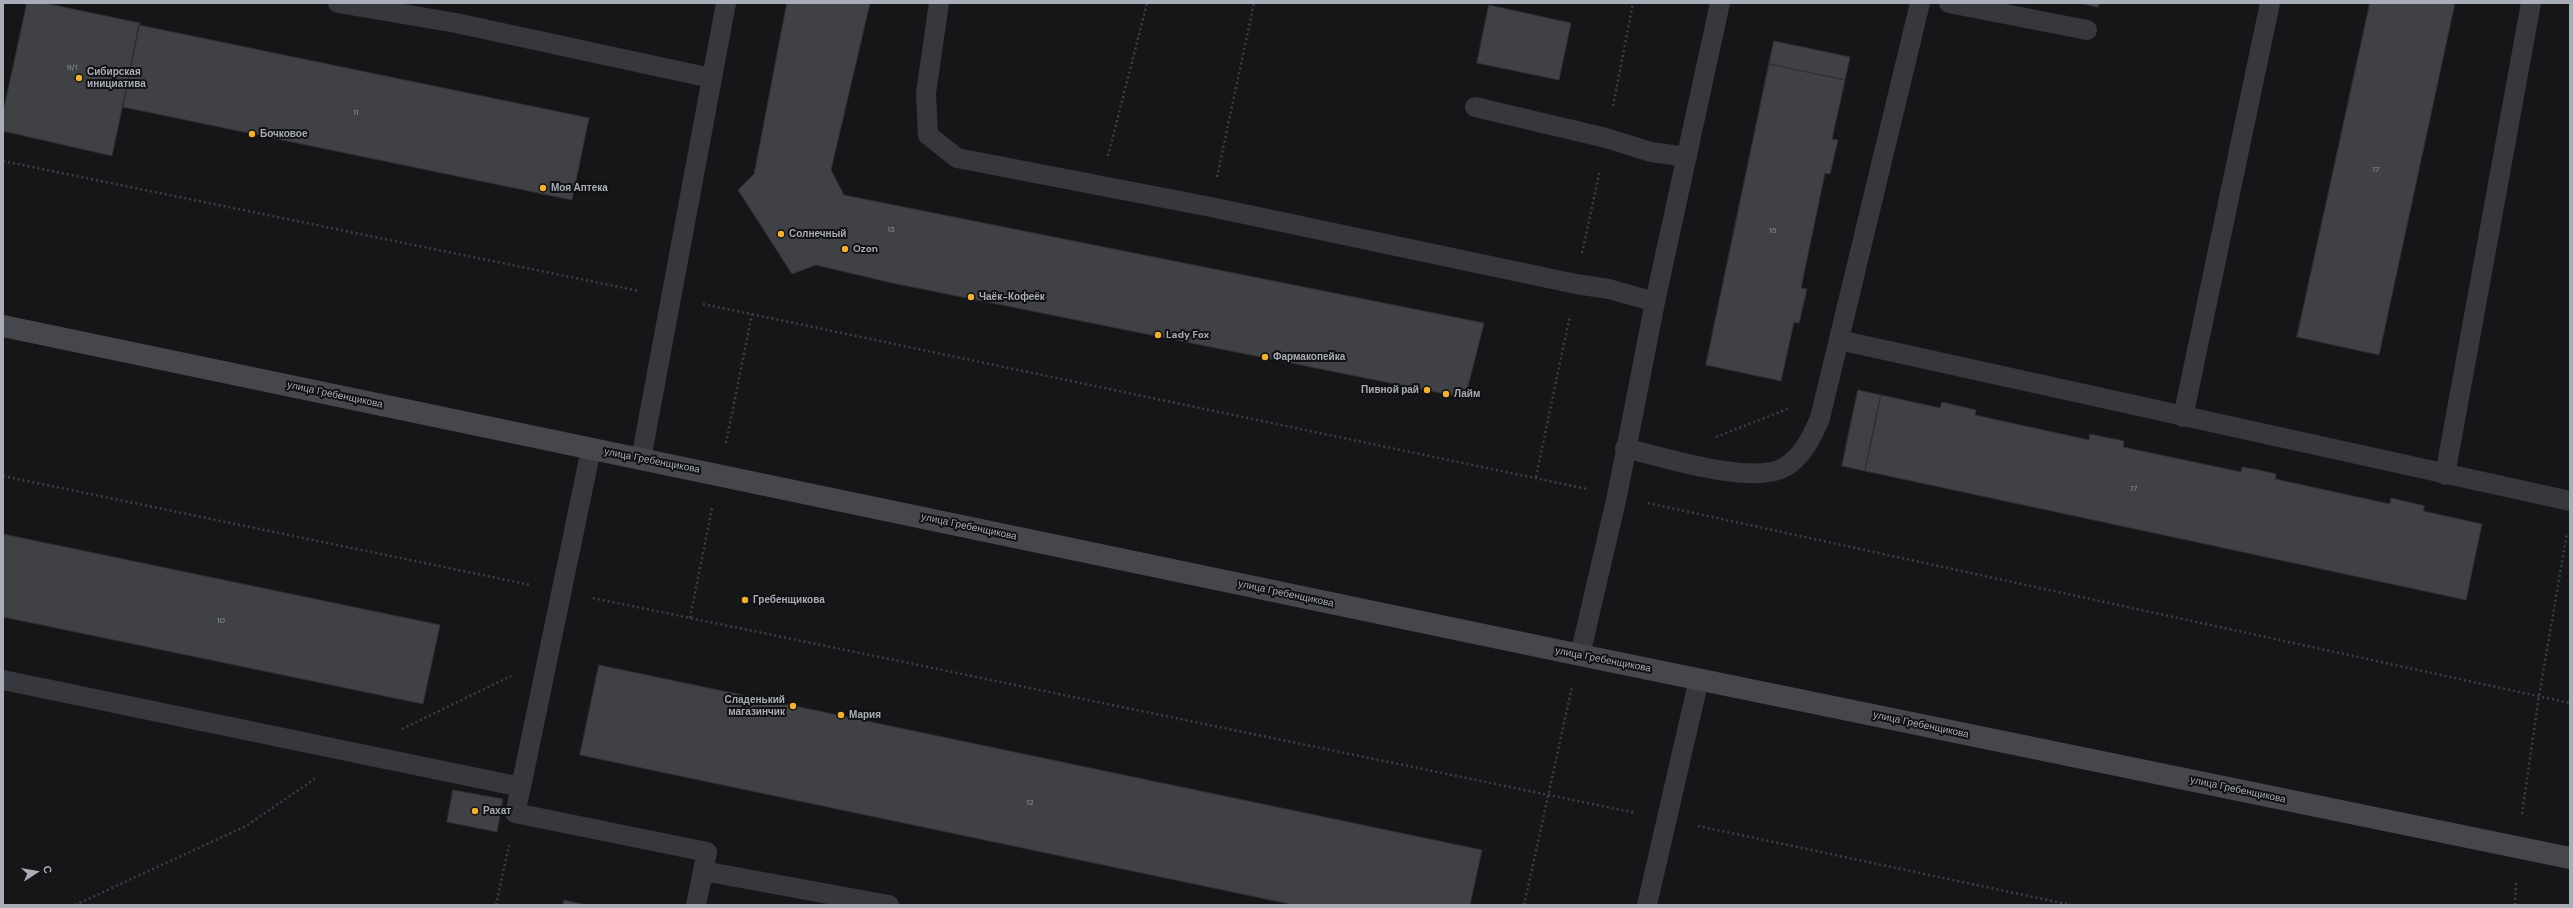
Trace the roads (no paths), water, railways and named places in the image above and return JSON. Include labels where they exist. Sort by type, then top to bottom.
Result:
[{"type":"street","name":"улица Гребенщикова","points":[[3,326],[1580,655],[2570,858]]},
{"type":"lane","points":[[338,3],[456,23],[711,78]]},
{"type":"lane","points":[[641,459],[726,3]]},
{"type":"lane","points":[[939,3],[926,93],[928,135],[957,158],[1211,207],[1576,284],[1609,289],[1655,302]]},
{"type":"lane","points":[[1580,655],[1617,496],[1625,448],[1655,302],[1720,3]]},
{"type":"lane","points":[[1625,448],[1736,473],[1758,475],[1784,467],[1807,446],[1820,418],[1920,3]]},
{"type":"lane","points":[[1949,3],[2088,30]]},
{"type":"lane","points":[[2183,417],[2270,3]]},
{"type":"lane","points":[[2445,475],[2531,3]]},
{"type":"lane","points":[[1475,107],[1606,138],[1651,152],[1687,157]]},
{"type":"lane","points":[[1839,340],[2445,475],[2570,501]]},
{"type":"lane","points":[[591,449],[515,813],[707,852],[696,905]]},
{"type":"lane","points":[[1647,905],[1699,679]]},
{"type":"lane","points":[[3,680],[521,786]]},
{"type":"lane","points":[[703,871],[889,905]]},
{"type":"place","name":"Сибирская инициатива","points":[[79,78]]},
{"type":"place","name":"Бочковое","points":[[252,134]]},
{"type":"place","name":"Моя Аптека","points":[[543,188]]},
{"type":"place","name":"Солнечный","points":[[781,234]]},
{"type":"place","name":"Ozon","points":[[845,249]]},
{"type":"place","name":"Чаёк-Кофеёк","points":[[971,297]]},
{"type":"place","name":"Lady Fox","points":[[1158,335]]},
{"type":"place","name":"Фармакопейка","points":[[1265,357]]},
{"type":"place","name":"Пивной рай","points":[[1427,390]]},
{"type":"place","name":"Лайм","points":[[1446,394]]},
{"type":"place","name":"Гребенщикова","points":[[745,600]]},
{"type":"place","name":"Сладенький магазинчик","points":[[793,706]]},
{"type":"place","name":"Мария","points":[[841,715]]},
{"type":"place","name":"Рахат","points":[[475,811]]}]
